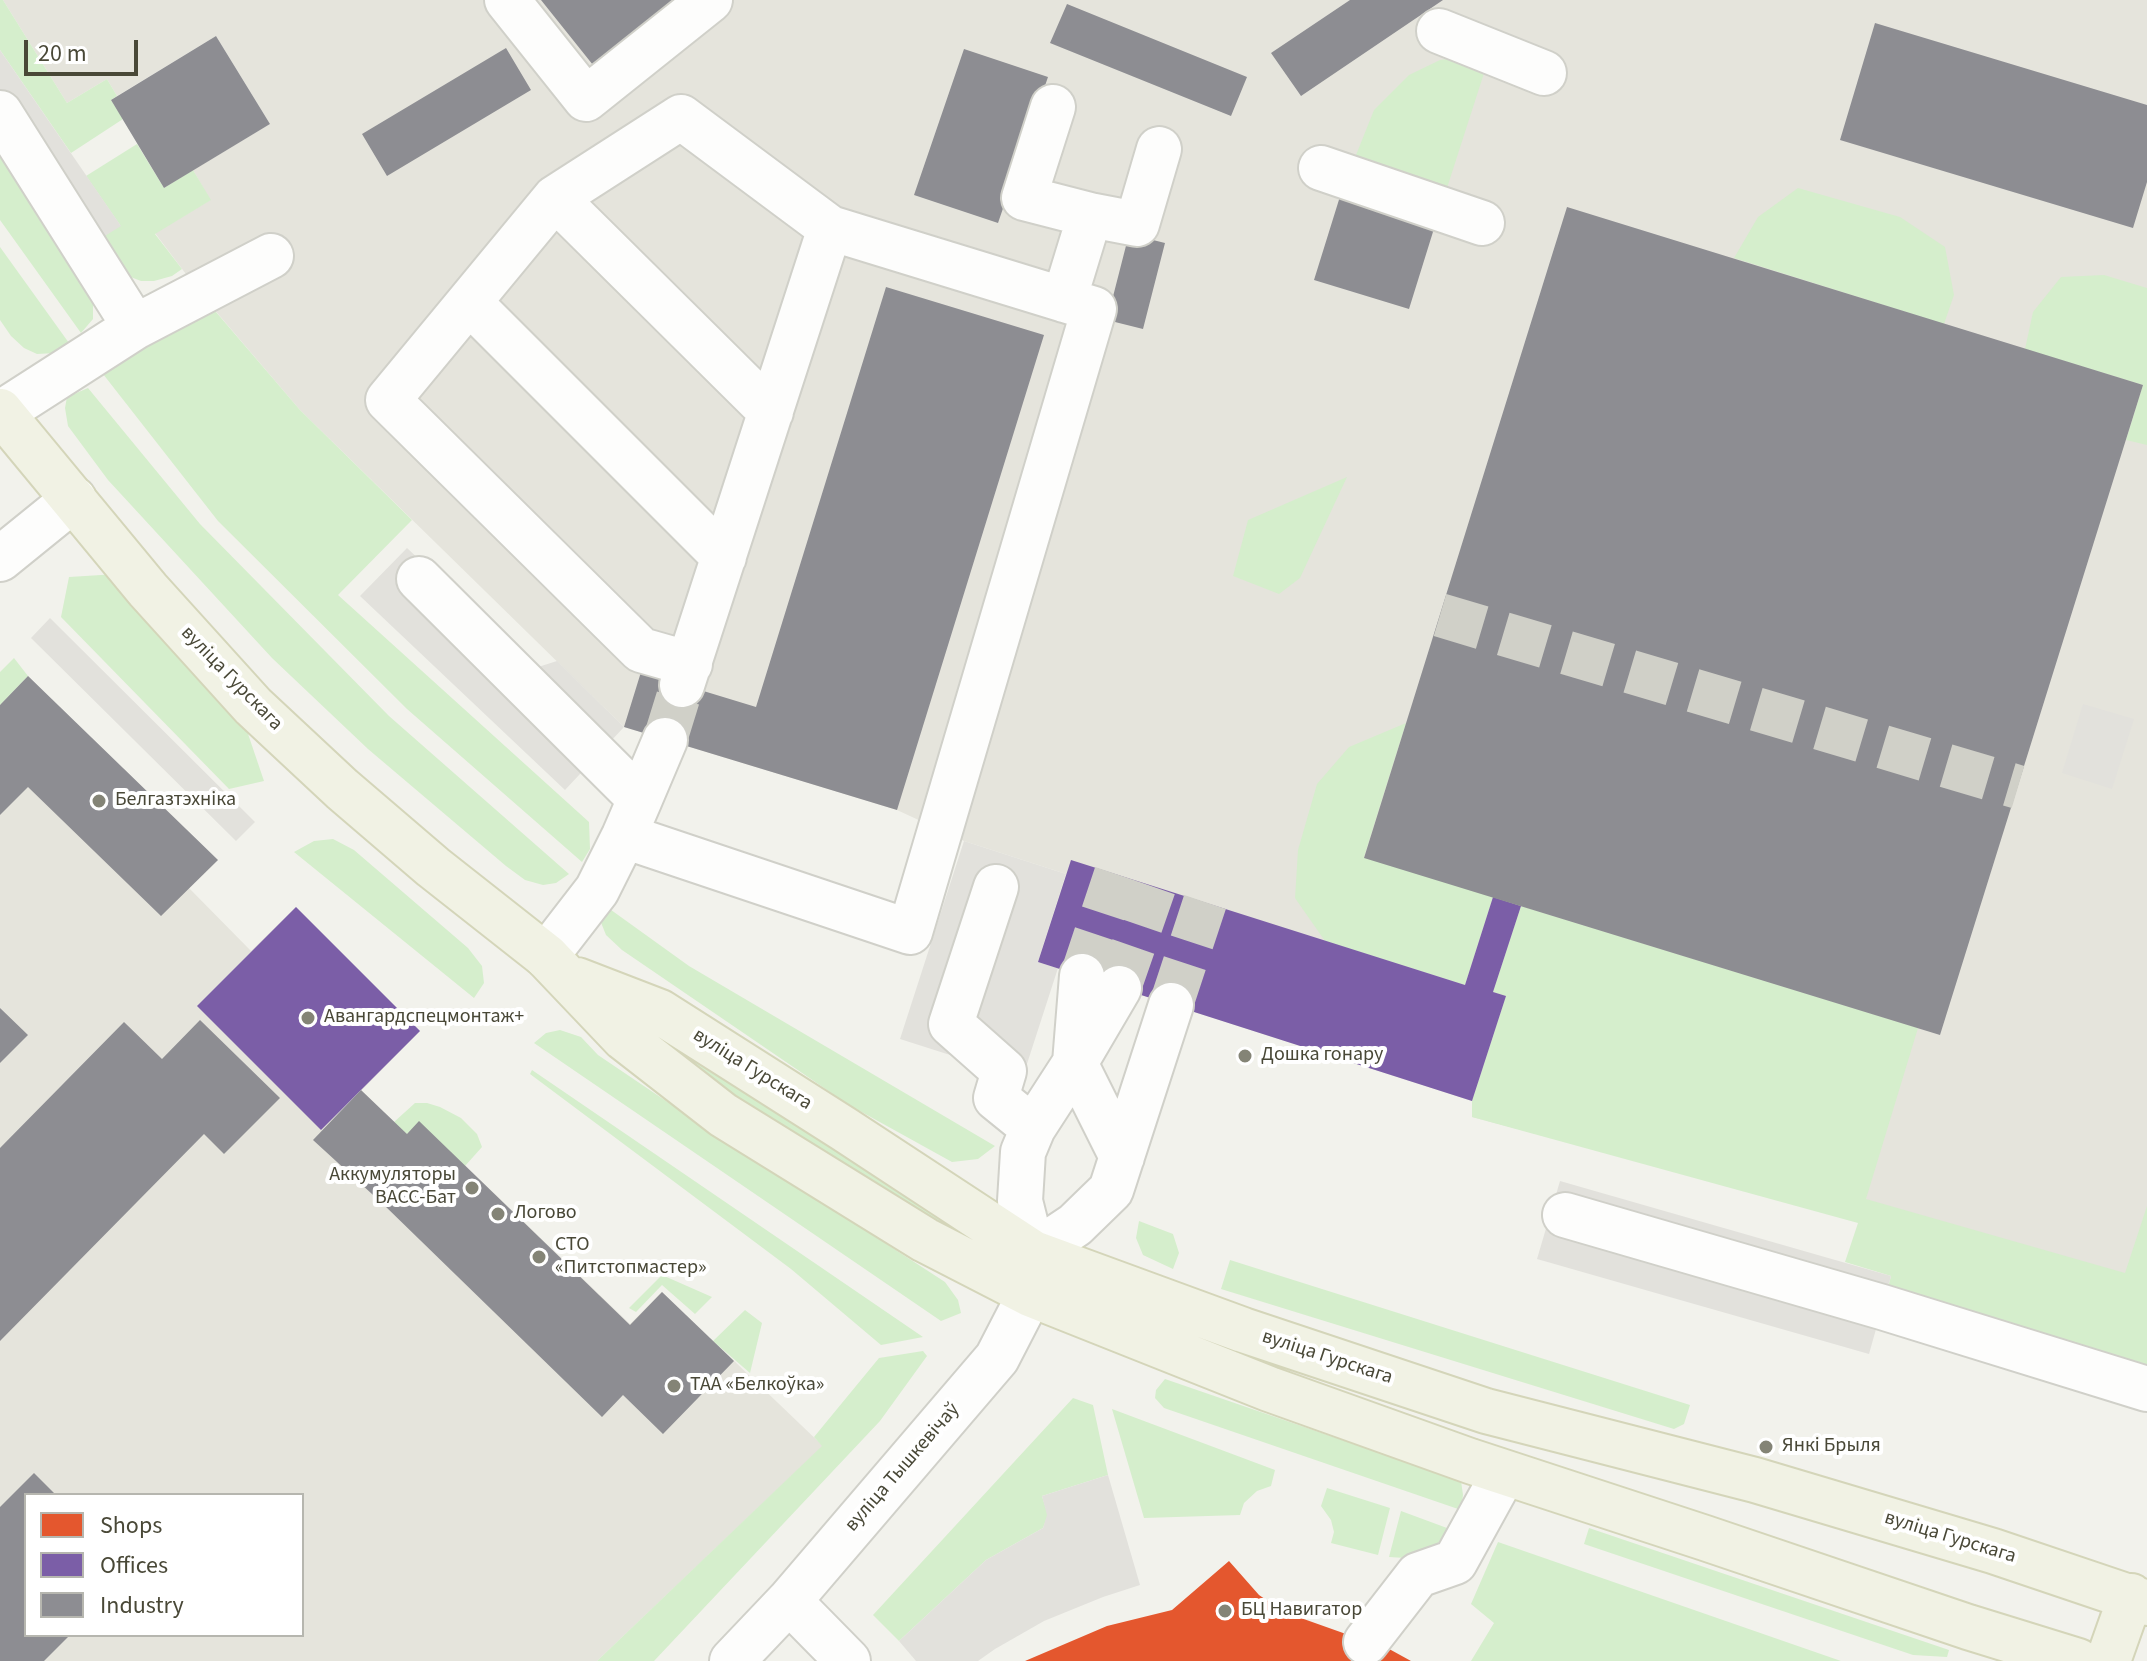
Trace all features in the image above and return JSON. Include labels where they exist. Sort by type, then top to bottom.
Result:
[{"type":"main road","name":"вуліца Гурскага","points":[[1,412],[148,590],[253,706],[342,789],[557,966],[624,1038],[723,1115],[925,1240],[1031,1273],[1243,1330],[1486,1411],[1755,1480],[1993,1551],[2142,1590]]},
{"type":"main road","name":"вуліца Гурскага","points":[[1031,1273],[1269,1389],[1504,1473],[2078,1661]]},
{"type":"main road","points":[[2108,1661],[2142,1590]]},
{"type":"street","points":[[507,0],[586,99],[710,0]]},
{"type":"street","points":[[1439,31],[1544,73]]},
{"type":"street","points":[[1053,107],[1024,198],[1137,224],[1159,149]]},
{"type":"street","points":[[0,113],[135,327]]},
{"type":"street","points":[[419,579],[632,817],[910,932],[1094,309],[830,228],[681,117],[555,198],[388,400],[641,650],[686,674],[830,228]]},
{"type":"street","points":[[1321,168],[1482,223]]},
{"type":"street","points":[[555,198],[771,412]]},
{"type":"street","points":[[1064,300],[1090,215]]},
{"type":"street","points":[[1,412],[135,327],[271,256]]},
{"type":"street","points":[[469,302],[724,557]]},
{"type":"street","points":[[0,559],[74,499]]},
{"type":"street","points":[[557,966],[632,817],[665,740]]},
{"type":"street","points":[[996,887],[951,1024],[1004,1071],[996,1098],[1033,1128]]},
{"type":"street","points":[[1130,991],[1145,1085],[1111,1190],[1031,1273],[1020,1201],[1023,1152],[1033,1128],[1075,1063],[1130,991]]},
{"type":"street","points":[[1075,1063],[1122,1157]]},
{"type":"street","points":[[1565,1215],[1882,1307],[2147,1389]]},
{"type":"street","name":"вуліца Тышкевічаў","points":[[732,1661],[789,1601],[997,1358],[1031,1273]]},
{"type":"street","points":[[1366,1642],[1418,1575],[1455,1562],[1504,1473]]},
{"type":"street","points":[[789,1601],[848,1661]]},
{"type":"shaded area","points":[[3,0],[2147,0],[2147,1295],[1472,1117],[1472,1101],[1038,962],[1066,874],[964,841],[897,810],[624,727],[300,410],[201,294],[155,233],[210,200],[193,170],[270,124],[216,36],[117,96],[107,79],[67,103]]},
{"type":"shaded area","points":[[0,50],[121,226],[69,258],[0,153]]},
{"type":"shaded area","points":[[407,548],[535,668],[557,661],[624,727],[565,790],[360,596]]},
{"type":"shaded area","points":[[50,618],[255,822],[236,841],[31,638]]},
{"type":"shaded area","points":[[28,676],[218,860],[189,888],[251,951],[296,907],[420,1031],[361,1091],[406,1133],[419,1121],[630,1324],[662,1292],[823,1446],[597,1661],[0,1661],[0,705]]},
{"type":"shaded area","points":[[2083,704],[2134,719],[2112,789],[2062,773]]},
{"type":"shaded area","points":[[964,841],[1066,874],[1038,962],[1058,968],[1025,1070],[994,1069],[900,1039]]},
{"type":"shaded area","points":[[1560,1181],[1891,1276],[1869,1354],[1537,1259]]},
{"type":"shaded area","points":[[1108,1475],[1140,1585],[1044,1621],[978,1661],[916,1661],[899,1641],[986,1560],[1043,1528],[1047,1515],[1042,1496]]},
{"type":"green space","points":[[0,0],[3,0],[67,103],[107,79],[117,96],[111,100],[123,119],[71,153],[0,50]]},
{"type":"green space","points":[[1468,56],[1486,67],[1437,219],[1342,190],[1374,110],[1409,75],[1440,60]]},
{"type":"green space","points":[[137,144],[164,188],[193,170],[211,200],[155,234],[182,269],[172,276],[154,281],[141,281],[128,276],[101,238],[120,225],[86,176]]},
{"type":"green space","points":[[0,153],[93,299],[93,319],[81,333],[0,220]]},
{"type":"green space","points":[[1798,188],[1900,217],[1945,247],[1954,295],[1944,324],[1734,258],[1758,217]]},
{"type":"green space","points":[[0,247],[69,343],[56,353],[37,354],[24,348],[0,320]]},
{"type":"green space","points":[[2104,275],[2147,288],[2147,445],[2126,440],[2143,385],[2025,349],[2033,312],[2061,277]]},
{"type":"green space","points":[[210,305],[300,410],[412,520],[338,595],[589,822],[590,849],[582,862],[407,709],[218,521],[103,374]]},
{"type":"green space","points":[[88,388],[200,524],[389,716],[569,874],[556,883],[543,885],[525,880],[368,749],[272,658],[108,480],[68,426],[67,397]]},
{"type":"green space","points":[[1347,477],[1300,578],[1279,594],[1233,576],[1248,520]]},
{"type":"green space","points":[[117,574],[246,728],[264,781],[229,789],[61,617],[69,577]]},
{"type":"green space","points":[[14,658],[28,676],[0,705],[0,672]]},
{"type":"green space","points":[[1406,723],[1364,857],[1493,897],[1465,985],[1325,941],[1295,898],[1298,850],[1317,784],[1349,747]]},
{"type":"green space","points":[[333,839],[354,850],[468,948],[482,966],[484,983],[474,998],[294,852],[314,841]]},
{"type":"green space","points":[[600,902],[689,966],[995,1146],[978,1159],[952,1162],[849,1105],[622,950],[606,935],[600,920]]},
{"type":"green space","points":[[1521,906],[1918,1028],[1866,1199],[2125,1273],[2147,1206],[2147,1365],[1887,1291],[1891,1276],[1845,1262],[1858,1223],[1472,1117],[1472,1101],[1506,996],[1493,992]]},
{"type":"green space","points":[[560,1030],[581,1037],[598,1055],[669,1103],[945,1282],[958,1300],[961,1313],[941,1321],[534,1043],[546,1033]]},
{"type":"green space","points":[[662,1049],[689,1052],[968,1236],[958,1234],[790,1136]]},
{"type":"green space","points":[[532,1070],[923,1337],[881,1345],[791,1269],[530,1074]]},
{"type":"green space","points":[[415,1103],[440,1107],[461,1118],[477,1134],[482,1147],[465,1166],[419,1122],[407,1134],[394,1122]]},
{"type":"green space","points":[[1139,1221],[1173,1234],[1179,1253],[1173,1269],[1143,1255],[1136,1238]]},
{"type":"green space","points":[[1230,1260],[1690,1405],[1684,1424],[1674,1429],[1221,1289]]},
{"type":"green space","points":[[662,1275],[712,1297],[695,1314],[662,1285],[636,1312],[629,1308]]},
{"type":"green space","points":[[745,1310],[762,1323],[750,1373],[713,1341]]},
{"type":"green space","points":[[923,1351],[927,1356],[880,1421],[654,1661],[597,1661],[822,1446],[814,1437],[879,1358]]},
{"type":"green space","points":[[1165,1379],[1461,1481],[1461,1510],[1164,1408],[1155,1398],[1156,1390]]},
{"type":"green space","points":[[1073,1398],[1093,1405],[1108,1475],[1042,1496],[1048,1515],[1043,1528],[986,1560],[899,1641],[873,1615]]},
{"type":"green space","points":[[1112,1409],[1275,1470],[1271,1486],[1257,1491],[1244,1503],[1240,1515],[1144,1518]]},
{"type":"green space","points":[[1327,1488],[1390,1508],[1378,1555],[1331,1543],[1334,1532],[1331,1520],[1321,1506]]},
{"type":"green space","points":[[1401,1511],[1447,1528],[1435,1547],[1422,1556],[1389,1557]]},
{"type":"green space","points":[[1589,1528],[1949,1650],[1947,1657],[1913,1655],[1584,1544]]},
{"type":"green space","points":[[1498,1542],[1841,1661],[1471,1661],[1494,1623],[1471,1604]]},
{"type":"building: Shops","name":"БЦ Навигатор","points":[[1229,1561],[1259,1595],[1284,1612],[1391,1650],[1411,1661],[1025,1661],[1107,1626],[1172,1610]]},
{"type":"building: Offices","points":[[1071,860],[1465,985],[1493,897],[1521,906],[1493,992],[1506,996],[1472,1101],[1038,962]]},
{"type":"building: Offices","name":"Авангардспецмонтаж+","points":[[296,907],[420,1031],[321,1130],[197,1006]]},
{"type":"building: Industry","points":[[541,0],[685,0],[597,70]]},
{"type":"building: Industry","points":[[1350,0],[1443,0],[1301,96],[1271,53]]},
{"type":"building: Industry","points":[[1067,4],[1247,77],[1231,116],[1050,43]]},
{"type":"building: Industry","points":[[1875,23],[2147,105],[2147,182],[2133,228],[1840,140]]},
{"type":"building: Industry","points":[[216,36],[270,124],[164,188],[111,100]]},
{"type":"building: Industry","points":[[506,48],[531,90],[387,176],[362,134]]},
{"type":"building: Industry","points":[[964,49],[1048,77],[998,223],[914,195]]},
{"type":"building: Industry","points":[[1342,190],[1437,219],[1409,309],[1314,280]]},
{"type":"building: Industry","points":[[1567,207],[2143,385],[1940,1035],[1364,858]]},
{"type":"building: Industry","points":[[1129,234],[1165,243],[1143,329],[1107,320]]},
{"type":"building: Industry","points":[[886,287],[1044,335],[897,810],[624,727],[641,672],[756,707]]},
{"type":"building: Industry","name":"Белгазтэхніка","points":[[28,676],[218,860],[161,916],[28,787],[0,815],[0,705]]},
{"type":"building: Industry","points":[[0,1008],[28,1035],[0,1063]]},
{"type":"building: Industry","points":[[200,1020],[280,1098],[224,1154],[204,1134],[0,1341],[0,1148],[124,1022],[162,1059]]},
{"type":"building: Industry","points":[[361,1090],[407,1134],[419,1121],[630,1325],[662,1292],[734,1361],[663,1434],[623,1395],[602,1417],[313,1140]]},
{"type":"building: Industry","points":[[34,1473],[54,1493],[24,1493],[24,1637],[68,1637],[44,1661],[0,1661],[0,1507]]},
{"type":"tunnel","points":[[1440,615],[2018,787]]},
{"type":"tunnel","points":[[665,740],[682,685]]},
{"type":"tunnel","points":[[1082,976],[1116,874]]},
{"type":"tunnel","points":[[1119,988],[1154,887]]},
{"type":"tunnel","points":[[1171,1005],[1205,902]]},
{"type":"place","name":"Белгазтэхніка","points":[[99,801]]},
{"type":"place","name":"Авангардспецмонтаж+","points":[[308,1018]]},
{"type":"place","name":"Дошка гонару","points":[[1245,1056]]},
{"type":"place","name":"Аккумуляторы ВАСС-Бат","points":[[472,1188]]},
{"type":"place","name":"Логово","points":[[498,1214]]},
{"type":"place","name":"СТО «Питстопмастер»","points":[[539,1257]]},
{"type":"place","name":"ТАА «Белкоўка»","points":[[674,1386]]},
{"type":"place","name":"Янкі Брыля","points":[[1766,1447]]},
{"type":"place","name":"БЦ Навигатор","points":[[1225,1611]]}]
